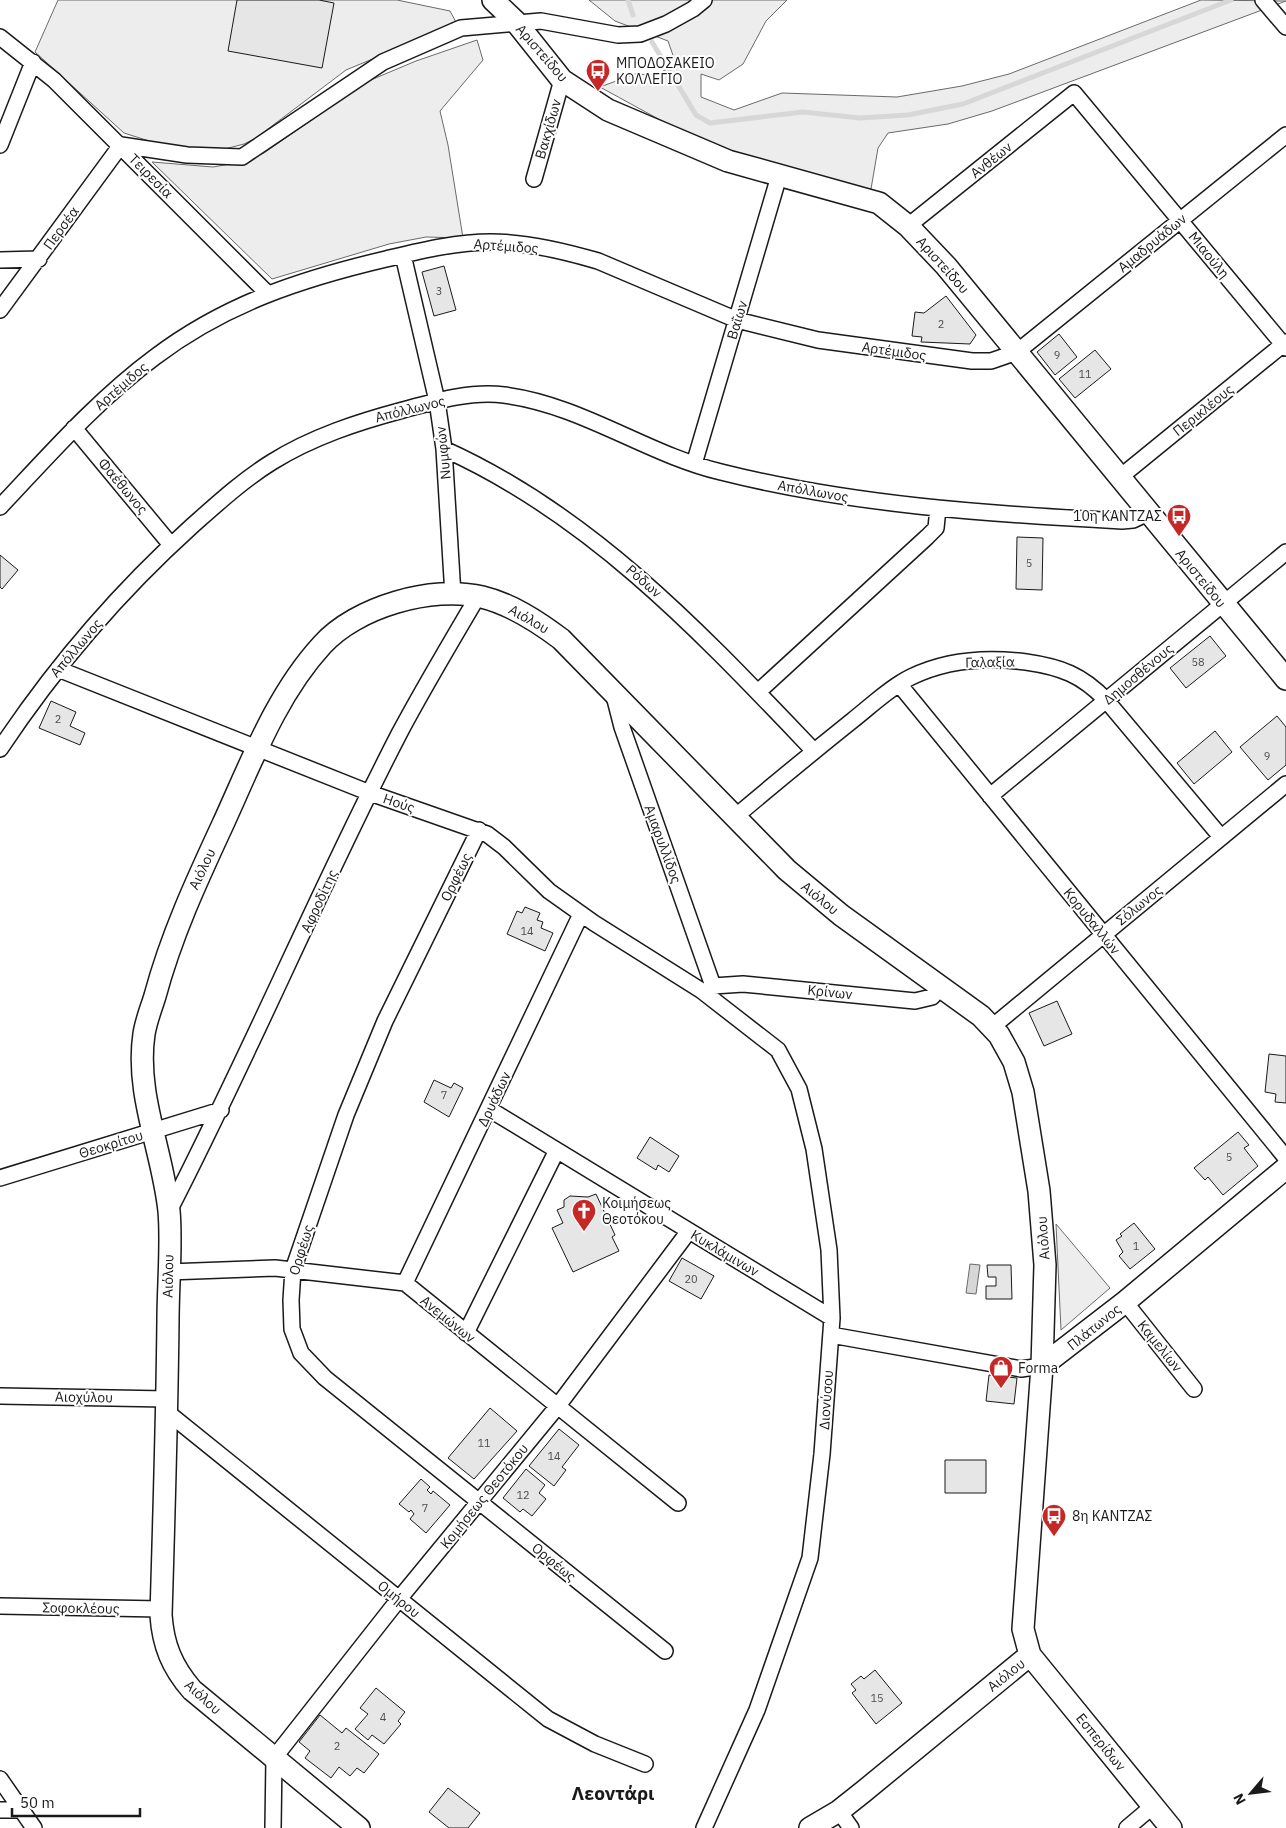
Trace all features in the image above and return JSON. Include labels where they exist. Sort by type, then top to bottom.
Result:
[{"type":"street","name":"Αριστείδου","points":[[493,0],[515,21],[562,80],[608,110],[728,161],[879,203],[908,226],[946,266],[1222,604],[1286,679]]},
{"type":"street","points":[[120,145],[186,155],[242,157],[383,62],[461,28],[515,21],[541,20],[618,35],[640,34],[693,9],[704,0]]},
{"type":"street","points":[[1263,0],[1286,28]]},
{"type":"street","name":"Tειρεσία","points":[[0,37],[33,62],[120,145],[267,292]]},
{"type":"street","points":[[0,145],[33,62]]},
{"type":"street","name":"Βακχίδων","points":[[534,178],[562,80]]},
{"type":"street","name":"Μιαούλη","points":[[1074,93],[1285,345]]},
{"type":"street","name":"Ανθέων","points":[[908,226],[1074,93]]},
{"type":"street","name":"Αμαδρυάδων","points":[[1017,352],[1286,135]]},
{"type":"street","name":"Περσέα","points":[[0,310],[39,259],[120,145]]},
{"type":"street","name":"Βαΐων","points":[[694,464],[780,176]]},
{"type":"street","name":"Αρτέμιδος","points":[[0,507],[74,428],[127,378],[173,344],[232,309],[267,292],[313,278],[403,255],[472,243],[518,244],[559,251],[598,261],[737,320],[818,340],[972,361],[991,360],[1017,352]]},
{"type":"street","name":"Νυμφών","points":[[403,255],[437,401],[444,449],[453,595]]},
{"type":"street","points":[[0,260],[39,259]]},
{"type":"street","name":"Περικλέους","points":[[1119,478],[1285,345]]},
{"type":"street","name":"Απόλλωνος","points":[[0,749],[58,670],[89,632],[171,545],[225,496],[273,461],[330,434],[371,419],[437,401],[475,394],[525,398],[589,419],[694,464],[771,484],[894,504],[1122,521],[1133,520],[1148,513]]},
{"type":"street","name":"Φαέθωνος","points":[[74,428],[171,545]]},
{"type":"street","name":"Ρόδων","points":[[444,449],[508,482],[599,543],[664,598],[814,751]]},
{"type":"street","points":[[758,692],[927,538],[936,528],[938,508]]},
{"type":"street","name":"Δημοσθένους","points":[[990,796],[1286,552]]},
{"type":"street","name":"Αιόλου","points":[[360,1828],[192,1690],[183,1680],[169,1656],[165,1644],[161,1609],[167,1406],[169,1211],[144,1086],[144,1034],[156,989],[186,903],[258,749],[282,702],[309,661],[328,639],[364,616],[392,603],[423,597],[453,595],[478,596],[514,609],[547,629],[579,656],[735,817],[809,890],[992,1027],[1007,1048],[1019,1076],[1039,1191],[1045,1265],[1042,1366],[1023,1629],[1030,1655],[839,1810],[810,1828]]},
{"type":"street","name":"Αφροδίτης","points":[[169,1211],[222,1110],[370,793],[425,686],[478,596]]},
{"type":"street","name":"Γαλαξία","points":[[735,817],[814,751],[899,684],[924,672],[948,665],[971,661],[1011,660],[1042,665],[1071,673],[1088,682],[1106,700],[1221,838]]},
{"type":"street","name":"Ηούς","points":[[58,670],[370,793],[480,830],[494,839],[544,887],[581,914],[710,990]]},
{"type":"street","name":"Κορυδαλλών","points":[[899,684],[1286,1158]]},
{"type":"street","name":"Αμαρυλλίδος","points":[[612,691],[622,727],[710,990]]},
{"type":"street","name":"Σόλωνος","points":[[992,1027],[1286,784]]},
{"type":"street","name":"Ορφέως","points":[[480,830],[385,1022],[346,1115],[293,1270],[291,1291],[292,1329],[301,1353],[311,1365],[665,1651]]},
{"type":"street","name":"Δρυάδων","points":[[405,1283],[581,914]]},
{"type":"street","name":"Κρίνων","points":[[710,990],[743,984],[915,1001],[932,997],[941,987]]},
{"type":"street","name":"Διονύσου","points":[[704,1828],[757,1710],[810,1558],[822,1454],[832,1318],[828,1241],[814,1149],[799,1089],[778,1050],[710,990]]},
{"type":"street","name":"Κυκλάμινων","points":[[489,1109],[556,1152],[832,1318]]},
{"type":"street","name":"Θεοκρίτου","points":[[0,1178],[222,1110]]},
{"type":"street","points":[[466,1333],[556,1152]]},
{"type":"street","name":"Πλάτωνος","points":[[1042,1366],[1125,1302],[1286,1168]]},
{"type":"street","name":"Κομήσεως Θεοτόκου","points":[[274,1758],[399,1599],[557,1407],[689,1231]]},
{"type":"street","points":[[168,1272],[275,1268],[405,1283]]},
{"type":"street","name":"Ανεμώνων","points":[[405,1283],[678,1503]]},
{"type":"street","name":"Καμελίων","points":[[1125,1302],[1194,1389]]},
{"type":"street","points":[[831,1335],[1021,1369],[1042,1366]]},
{"type":"street","name":"Αιοχύλου","points":[[0,1396],[167,1406]]},
{"type":"street","name":"Ομήρου","points":[[167,1406],[399,1599],[554,1723],[595,1744],[645,1764]]},
{"type":"street","name":"Σοφοκλέους","points":[[0,1606],[161,1609]]},
{"type":"street","name":"Εσπερίδων","points":[[1030,1655],[1171,1828]]},
{"type":"street","points":[[273,1828],[274,1758]]},
{"type":"street","points":[[0,1780],[19,1810],[34,1828]]},
{"type":"street","points":[[1127,1828],[1153,1806]]},
{"type":"street","points":[[0,1810],[19,1810]]},
{"type":"street","points":[[839,1810],[851,1828]]},
{"type":"shaded area","points":[[58,0],[397,0],[450,11],[457,24],[346,70],[256,138],[244,144],[217,151],[168,147],[124,133],[35,52]]},
{"type":"shaded area","points":[[589,0],[787,0],[766,21],[743,64],[719,80],[701,74],[701,97],[734,110],[782,93],[897,97],[962,86],[1009,74],[1201,0],[1286,1],[992,111],[948,124],[888,133],[878,148],[871,189],[863,192],[726,156],[600,87],[635,74],[656,75],[676,64],[668,41],[615,21]]},
{"type":"shaded area","points":[[477,40],[483,60],[440,111],[448,145],[463,238],[426,237],[389,244],[272,279],[152,162],[213,167],[242,162],[264,153],[366,82],[416,61]]},
{"type":"shaded area","points":[[1056,1224],[1110,1288],[1061,1330]]},
{"type":"shaded area","points":[[970,1264],[980,1265],[976,1294],[966,1293]]},
{"type":"building","points":[[237,0],[319,0],[334,3],[322,68],[228,51]]},
{"type":"building","points":[[444,266],[456,310],[434,316],[422,272]]},
{"type":"building","points":[[946,296],[976,335],[970,344],[921,342],[922,337],[912,336],[915,312],[924,313]]},
{"type":"building","points":[[1059,334],[1077,357],[1055,375],[1037,352]]},
{"type":"building","points":[[1095,350],[1111,369],[1075,398],[1059,379]]},
{"type":"building","points":[[1017,537],[1043,538],[1042,590],[1016,589]]},
{"type":"building","points":[[0,555],[18,570],[2,589],[0,587]]},
{"type":"building","points":[[1210,636],[1226,656],[1186,688],[1170,668]]},
{"type":"building","points":[[51,701],[76,712],[70,726],[85,733],[80,745],[39,728]]},
{"type":"building","points":[[1277,716],[1286,727],[1286,765],[1268,780],[1240,747]]},
{"type":"building","points":[[1215,731],[1232,752],[1194,784],[1177,763]]},
{"type":"building","points":[[525,907],[540,913],[537,920],[543,922],[541,928],[553,933],[545,951],[507,934],[517,911],[522,913]]},
{"type":"building","points":[[1057,1001],[1072,1034],[1044,1046],[1029,1013]]},
{"type":"building","points":[[1269,1054],[1286,1056],[1286,1103],[1275,1102],[1276,1094],[1265,1092]]},
{"type":"building","points":[[434,1080],[451,1088],[454,1083],[463,1088],[449,1117],[424,1102]]},
{"type":"building","points":[[1238,1132],[1249,1145],[1244,1148],[1258,1166],[1223,1195],[1208,1177],[1205,1180],[1194,1168]]},
{"type":"building","points":[[650,1137],[679,1156],[669,1172],[658,1165],[656,1170],[637,1158]]},
{"type":"building","name":"Κοιμήσεως Θεοτόκου","points":[[596,1194],[615,1235],[612,1237],[619,1251],[573,1272],[552,1228],[563,1223],[557,1210],[564,1207],[564,1200],[570,1196],[588,1197]]},
{"type":"building","points":[[1134,1223],[1155,1249],[1130,1269],[1119,1256],[1123,1252],[1116,1240],[1122,1236],[1120,1234]]},
{"type":"building","points":[[682,1258],[714,1276],[701,1299],[669,1281]]},
{"type":"building","points":[[987,1265],[1011,1265],[1012,1299],[986,1299],[986,1286],[996,1286],[996,1277],[988,1277]]},
{"type":"building","points":[[989,1375],[1017,1378],[1014,1404],[986,1401]]},
{"type":"building","points":[[490,1408],[517,1431],[474,1479],[448,1458]]},
{"type":"building","points":[[559,1429],[579,1445],[562,1467],[566,1470],[554,1486],[529,1466]]},
{"type":"building","points":[[945,1460],[986,1460],[986,1493],[945,1493]]},
{"type":"building","points":[[526,1469],[545,1485],[539,1493],[546,1499],[532,1516],[523,1509],[520,1512],[503,1498]]},
{"type":"building","points":[[421,1479],[430,1487],[427,1490],[431,1494],[433,1491],[450,1505],[426,1533],[410,1519],[414,1514],[411,1510],[409,1512],[399,1504]]},
{"type":"building","points":[[875,1670],[902,1703],[876,1724],[852,1693],[856,1690],[851,1684],[861,1676],[864,1679]]},
{"type":"building","points":[[376,1688],[405,1712],[398,1721],[401,1724],[384,1744],[372,1735],[368,1740],[355,1729],[368,1714],[360,1708]]},
{"type":"building","points":[[320,1715],[342,1733],[346,1728],[379,1754],[364,1773],[357,1768],[350,1776],[339,1767],[331,1778],[305,1758],[310,1751],[299,1742]]},
{"type":"building","points":[[448,1788],[480,1813],[468,1828],[449,1828],[429,1812]]},
{"type":"waterway","points":[[628,0],[633,15]]},
{"type":"waterway","points":[[652,42],[696,115],[710,123],[803,112],[860,118],[908,115],[963,104],[1231,0]]},
{"type":"place","name":"ΜΠΟΔΟΣΑΚΕΙΟ ΚΟΛΛΕΓΙΟ","points":[[598,92]]},
{"type":"place","name":"10η ΚΑΝΤΖΑΣ","points":[[1179,537]]},
{"type":"place","name":"Κοιμήσεως Θεοτόκου","points":[[584,1232]]},
{"type":"place","name":"Forma","points":[[1001,1389]]},
{"type":"place","name":"8η ΚΑΝΤΖΑΣ","points":[[1054,1537]]},
{"type":"district","name":"Λεοντάρι","points":[[613,1793]]}]
